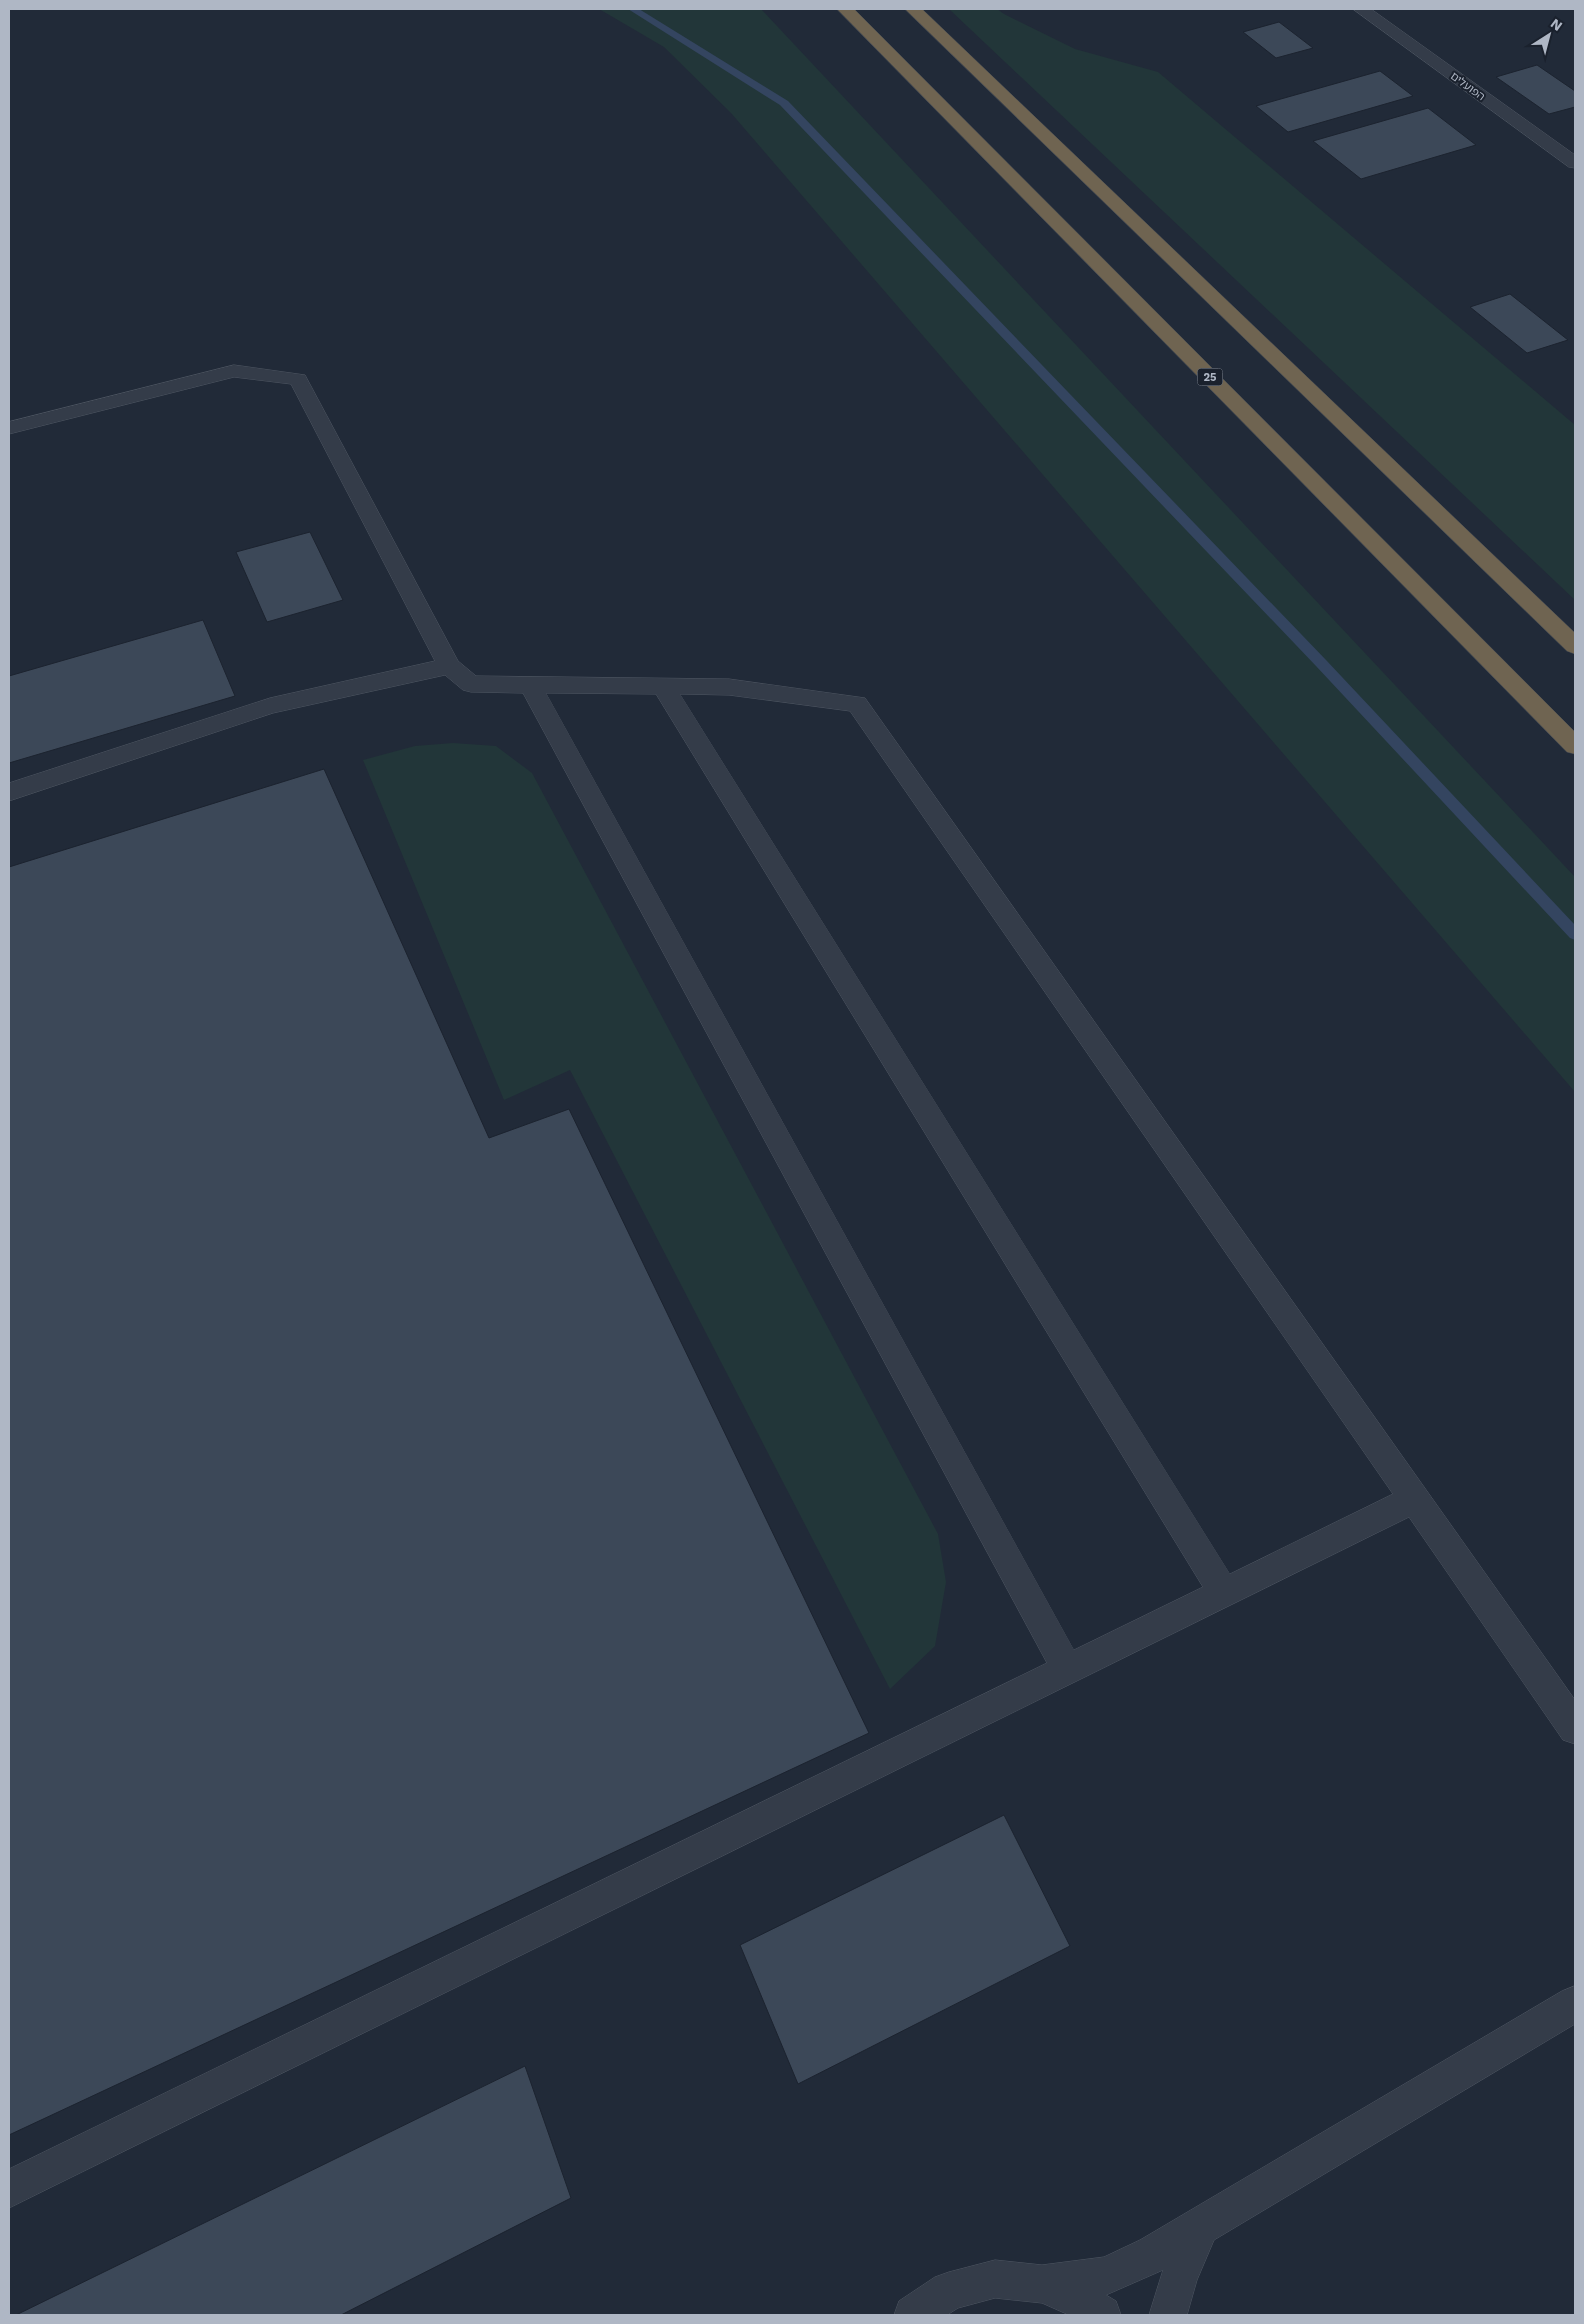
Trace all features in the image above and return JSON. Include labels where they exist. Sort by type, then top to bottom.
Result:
[{"type":"highway","name":"25","points":[[845,9],[1575,746]]},
{"type":"highway","points":[[913,9],[1575,646]]},
{"type":"street","name":"הפועלים","points":[[1361,9],[1575,163]]},
{"type":"street","points":[[9,428],[234,371],[298,379],[449,666],[471,684],[729,687],[857,704],[1575,1728]]},
{"type":"street","points":[[9,792],[270,706],[449,666]]},
{"type":"street","points":[[530,685],[1068,1670]]},
{"type":"street","points":[[663,686],[1224,1593]]},
{"type":"street","points":[[9,2190],[1415,1499]]},
{"type":"street","points":[[913,2315],[949,2291],[995,2279],[1042,2284],[1105,2276],[1154,2254],[1575,2004]]},
{"type":"street","points":[[1168,2315],[1178,2279],[1201,2225]]},
{"type":"street","points":[[1042,2284],[1080,2300],[1102,2315]]},
{"type":"green space","points":[[599,9],[761,9],[1575,877],[1575,1092],[731,113],[664,47]]},
{"type":"green space","points":[[949,9],[997,9],[1075,49],[1158,72],[1575,425],[1575,600]]},
{"type":"green space","points":[[453,743],[496,746],[532,773],[938,1534],[946,1582],[935,1646],[890,1689],[570,1070],[504,1100],[363,760],[415,746]]},
{"type":"building","points":[[1279,22],[1313,48],[1276,58],[1243,32]]},
{"type":"building","points":[[1537,65],[1575,91],[1575,107],[1549,114],[1496,77]]},
{"type":"building","points":[[1380,71],[1413,96],[1288,132],[1256,106]]},
{"type":"building","points":[[1428,108],[1476,145],[1361,179],[1313,141]]},
{"type":"building","points":[[1510,294],[1568,340],[1527,353],[1470,307]]},
{"type":"building","points":[[310,532],[343,600],[267,622],[236,552]]},
{"type":"building","points":[[203,620],[235,696],[9,763],[9,676]]},
{"type":"building","points":[[324,769],[489,1138],[569,1109],[869,1733],[9,2135],[9,867]]},
{"type":"building","points":[[1004,1815],[1070,1946],[798,2084],[740,1945]]},
{"type":"building","points":[[525,2066],[571,2198],[341,2315],[16,2315]]},
{"type":"waterway","points":[[633,9],[784,103],[1321,663],[1575,934]]}]
